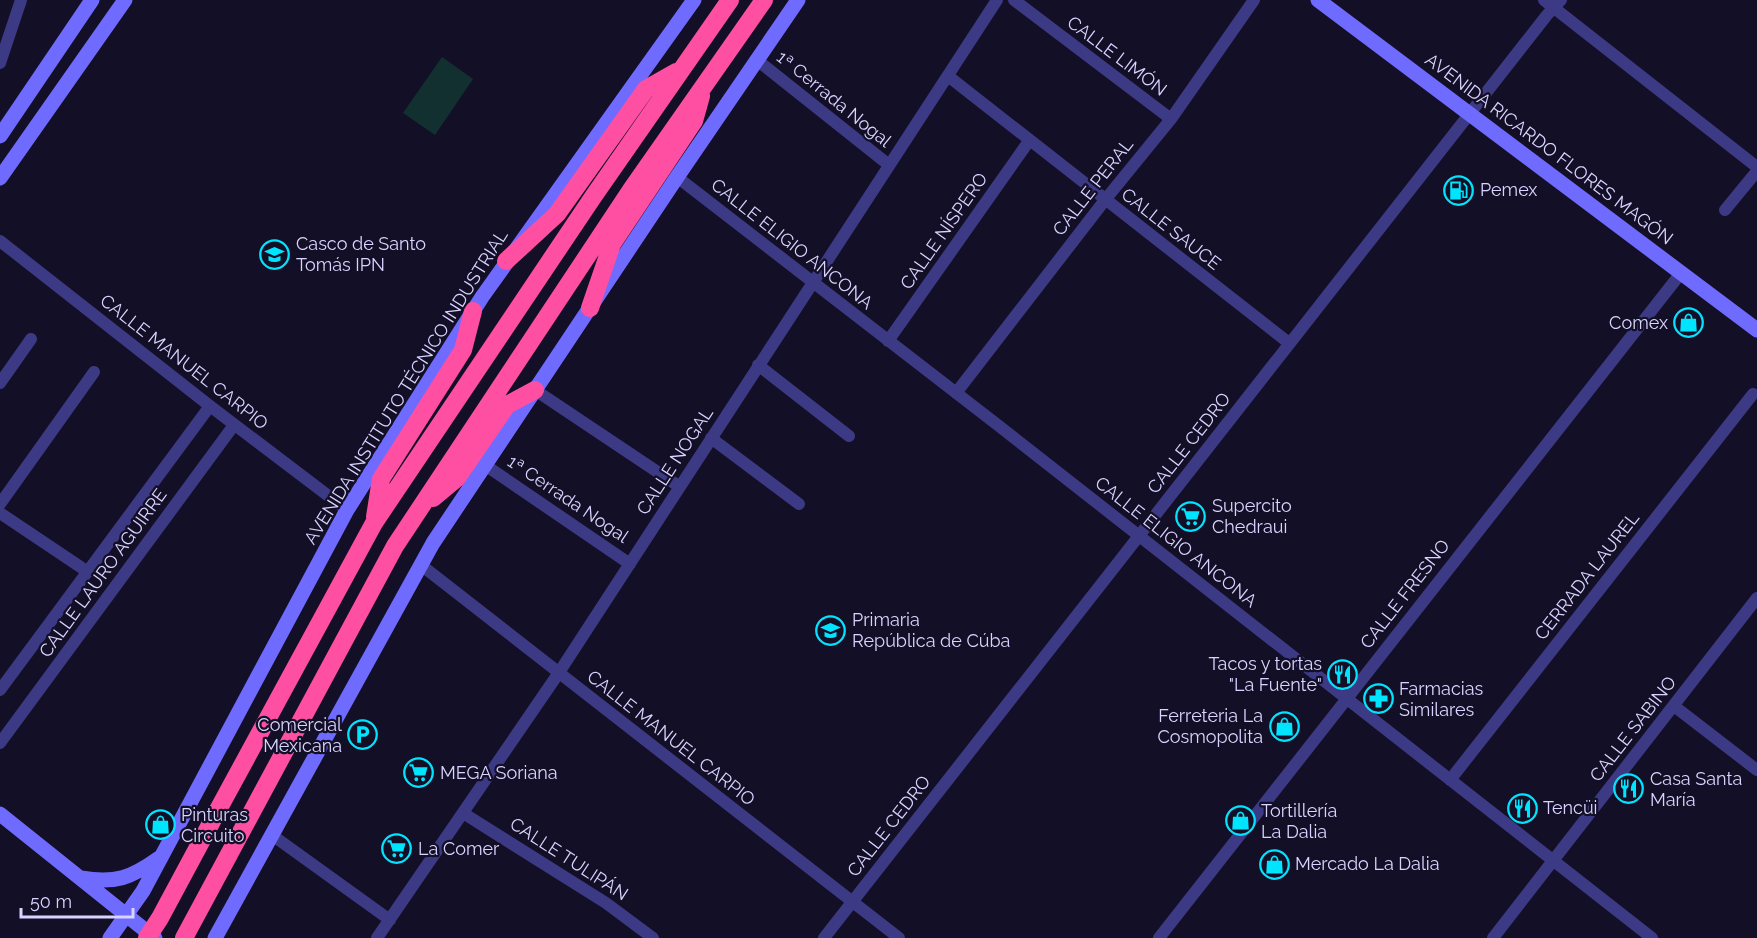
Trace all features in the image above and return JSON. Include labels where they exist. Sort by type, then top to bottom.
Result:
[{"type":"highway","points":[[147,938],[160,918],[374,523],[592,197],[730,0]]},
{"type":"highway","points":[[184,938],[376,579],[418,510],[705,82],[764,0]]},
{"type":"highway","points":[[506,261],[557,214],[646,89],[681,70]]},
{"type":"highway","points":[[590,308],[612,244],[694,121],[705,82]]},
{"type":"highway","points":[[374,523],[381,479],[463,350],[473,311]]},
{"type":"highway","points":[[418,510],[457,478],[507,405],[535,390]]},
{"type":"main road","points":[[0,136],[92,0]]},
{"type":"main road","points":[[0,178],[125,0]]},
{"type":"main road","name":"AVENIDA INSTITUTO TÉCNICO INDUSTRIAL","points":[[110,938],[127,915],[161,856],[347,510],[506,261],[694,0]]},
{"type":"main road","points":[[215,938],[421,565],[677,177],[798,0]]},
{"type":"main road","name":"AVENIDA RICARDO FLORES MAGÓN","points":[[1318,0],[1757,330]]},
{"type":"main road","points":[[82,15],[105,30]]},
{"type":"main road","points":[[0,814],[154,938]]},
{"type":"main road","points":[[80,878],[97,881],[130,876],[161,856]]},
{"type":"street","points":[[0,63],[21,0]]},
{"type":"street","name":"CALLE NOGAL","points":[[377,938],[558,674],[997,0]]},
{"type":"street","name":"CALLE LIMÓN","points":[[1014,0],[1170,119]]},
{"type":"street","name":"CALLE PERAL","points":[[956,393],[1170,119],[1254,0]]},
{"type":"street","points":[[1544,0],[1558,4],[1757,169],[1725,210]]},
{"type":"street","name":"CALLE CEDRO","points":[[824,938],[1289,343],[1558,4]]},
{"type":"street","name":"1ª Cerrada Nogal","points":[[757,60],[889,165]]},
{"type":"street","name":"CALLE SAUCE","points":[[948,76],[1289,343]]},
{"type":"street","name":"CALLE NÍSPERO","points":[[888,341],[1029,141]]},
{"type":"street","name":"CALLE ELIGIO ANCONA","points":[[677,177],[1652,938]]},
{"type":"street","name":"CALLE MANUEL CARPIO","points":[[0,241],[234,425],[347,510]]},
{"type":"street","name":"CALLE FRESNO","points":[[1159,938],[1681,273]]},
{"type":"street","points":[[0,383],[31,339]]},
{"type":"street","points":[[758,365],[849,436]]},
{"type":"street","points":[[0,504],[94,372]]},
{"type":"street","points":[[535,390],[680,487]]},
{"type":"street","name":"CERRADA LAUREL","points":[[1450,780],[1753,394]]},
{"type":"street","name":"CALLE LAURO AGUIRRE","points":[[0,690],[210,406]]},
{"type":"street","name":"CALLE LAURO AGUIRRE","points":[[0,743],[234,425]]},
{"type":"street","points":[[711,438],[800,504]]},
{"type":"street","name":"1ª Cerrada Nogal","points":[[485,465],[630,564]]},
{"type":"street","points":[[0,513],[88,572]]},
{"type":"street","name":"CALLE MANUEL CARPIO","points":[[421,565],[899,938]]},
{"type":"street","name":"CALLE SABINO","points":[[1493,938],[1757,598]]},
{"type":"street","points":[[1674,706],[1757,770]]},
{"type":"street","name":"CALLE TULIPÁN","points":[[463,813],[606,903],[653,938]]},
{"type":"street","points":[[272,835],[390,920]]},
{"type":"green space","points":[[442,57],[473,79],[435,135],[403,113]]},
{"type":"place","name":"Pemex","points":[[1459,190]]},
{"type":"place","name":"Casco de Santo Tomás IPN","points":[[275,254]]},
{"type":"place","name":"Comex","points":[[1689,323]]},
{"type":"place","name":"Supercito Chedraui","points":[[1191,516]]},
{"type":"place","name":"Primaria República de Cúba","points":[[831,630]]},
{"type":"place","name":"Tacos y tortas \"La Fuente\"","points":[[1343,674]]},
{"type":"place","name":"Farmacias Similares","points":[[1378,699]]},
{"type":"place","name":"Ferreteria La Cosmopolita","points":[[1284,726]]},
{"type":"place","name":"Comercial Mexicana","points":[[363,735]]},
{"type":"place","name":"MEGA Soriana","points":[[419,773]]},
{"type":"place","name":"Casa Santa María","points":[[1629,789]]},
{"type":"place","name":"Tencüi","points":[[1522,808]]},
{"type":"place","name":"Tortillería La Dalia","points":[[1240,821]]},
{"type":"place","name":"Pinturas Circuito","points":[[160,825]]},
{"type":"place","name":"La Comer","points":[[397,849]]},
{"type":"place","name":"Mercado La Dalia","points":[[1274,864]]}]
